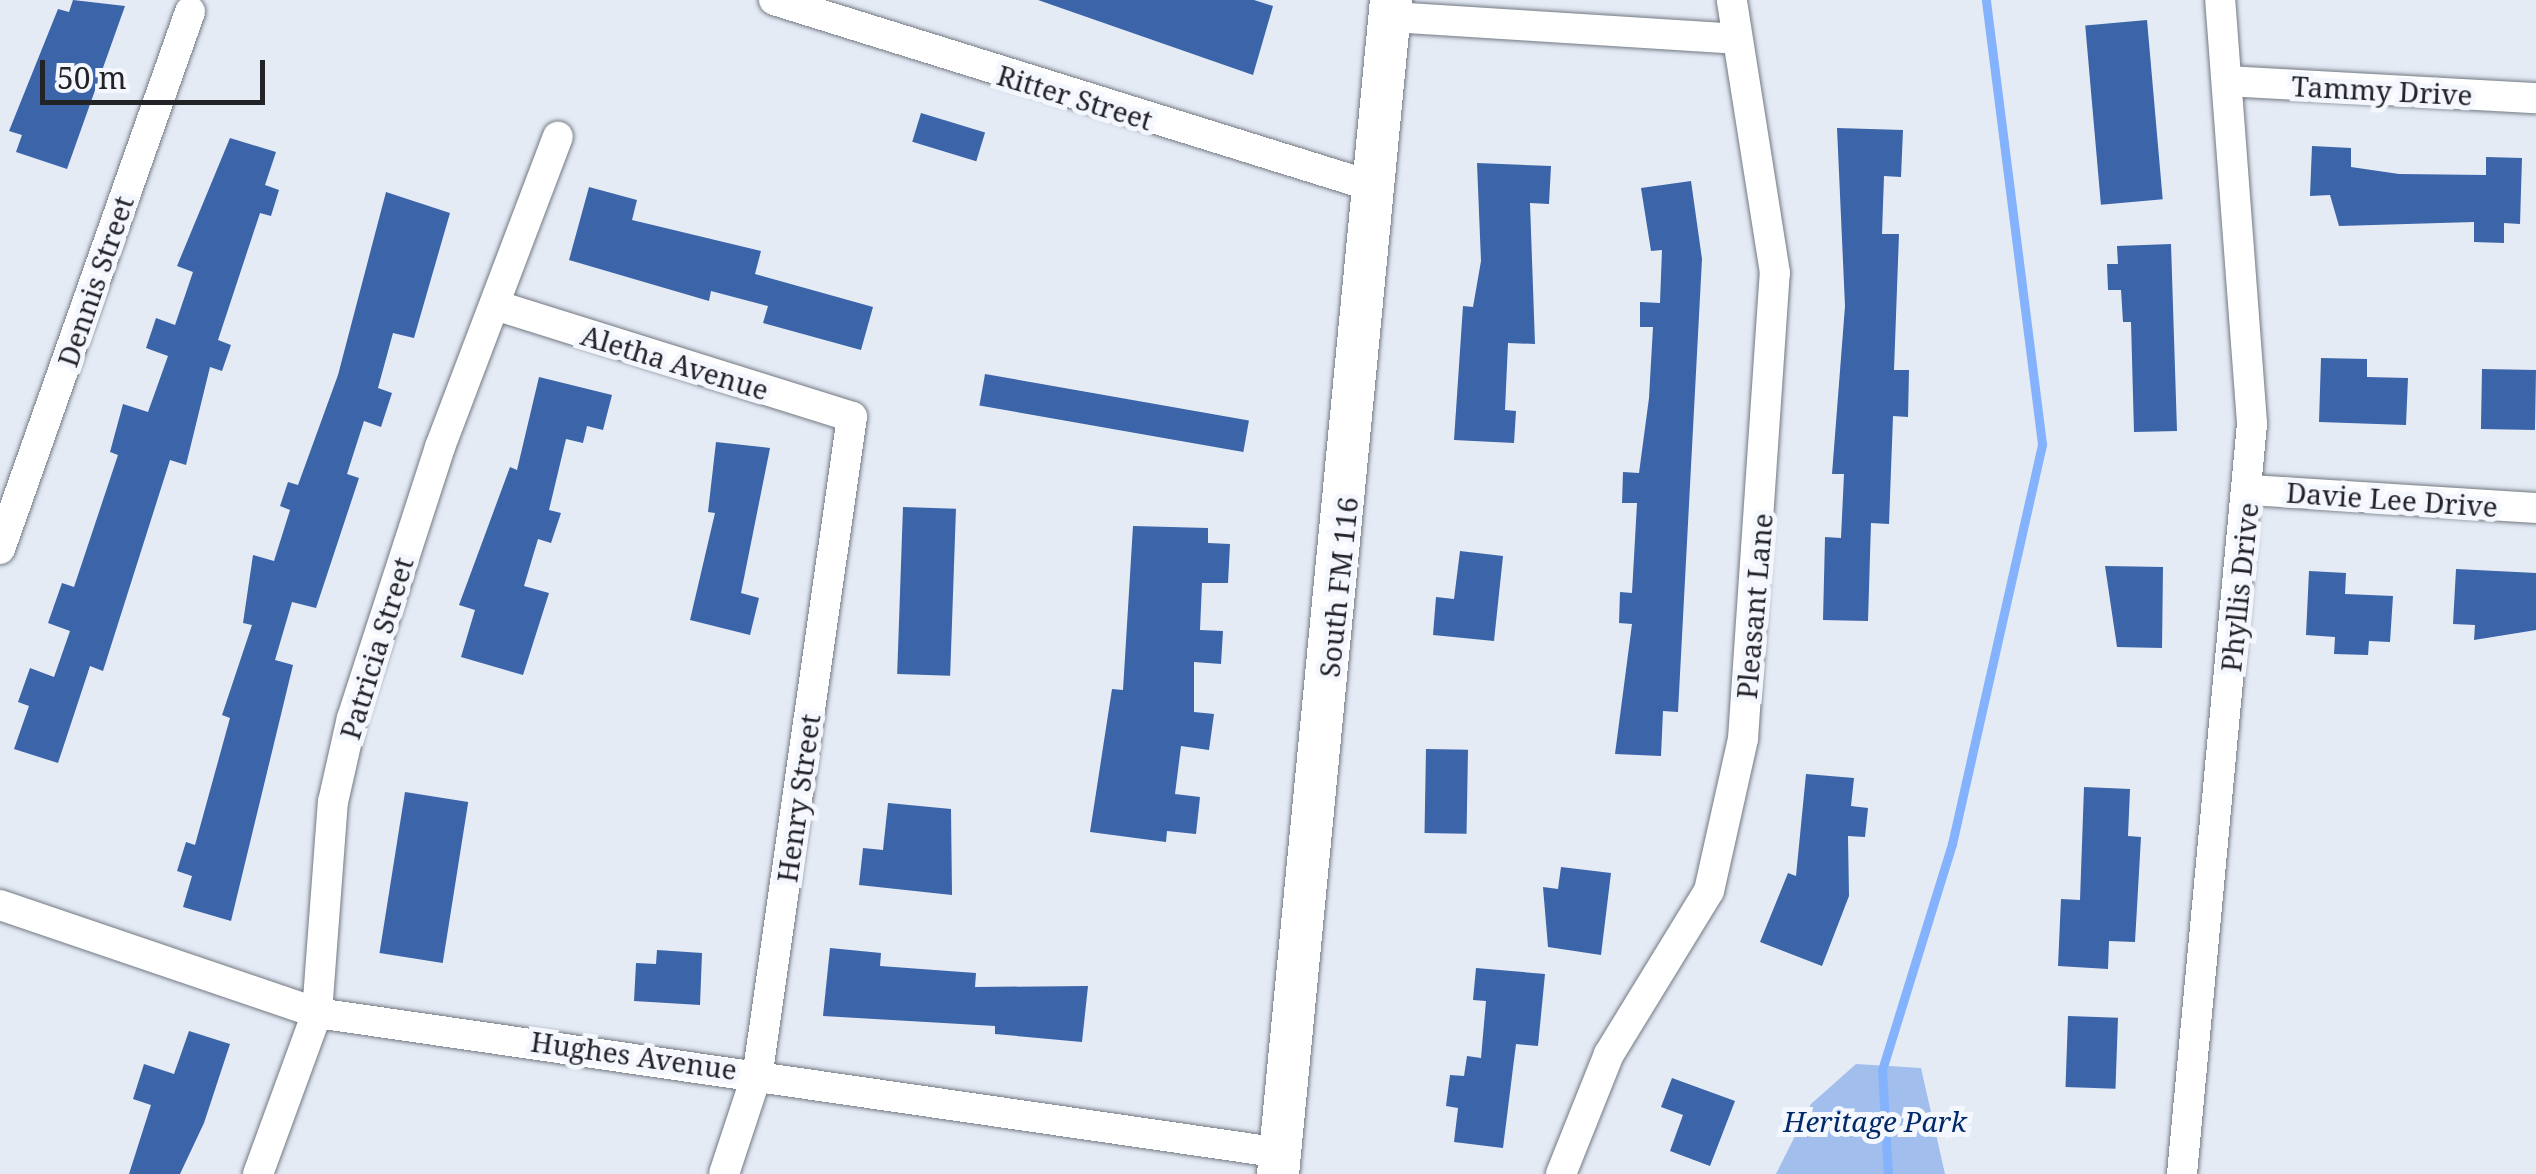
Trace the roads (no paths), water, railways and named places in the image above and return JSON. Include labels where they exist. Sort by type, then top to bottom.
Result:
[{"type":"main road","name":"South FM 116","points":[[1279,1163],[1378,188],[1391,8]]},
{"type":"street","name":"Ritter Street","points":[[774,0],[1378,188]]},
{"type":"street","name":"Pleasant Lane","points":[[1562,1174],[1609,1054],[1710,891],[1737,778],[1776,338],[1769,211],[1732,0]]},
{"type":"street","name":"Phyllis Drive","points":[[2182,1174],[2248,490],[2249,343],[2220,0]]},
{"type":"street","points":[[1391,8],[1736,40]]},
{"type":"street","name":"Dennis Street","points":[[0,550],[190,12]]},
{"type":"street","name":"Tammy Drive","points":[[2228,81],[2536,98]]},
{"type":"street","name":"Patricia Street","points":[[258,1174],[317,1013],[334,802],[352,718],[440,447],[498,306],[558,136]]},
{"type":"street","name":"Aletha Avenue","points":[[498,306],[852,417]]},
{"type":"street","name":"Henry Street","points":[[724,1174],[758,1072],[852,417]]},
{"type":"street","name":"Davie Lee Drive","points":[[2248,490],[2536,508]]},
{"type":"street","name":"Hughes Avenue","points":[[0,905],[317,1013],[758,1072],[1279,1163]]},
{"type":"waterway","points":[[1888,1174],[1882,1070],[1952,844],[2042,444],[1986,0]]},
{"type":"park label","name":"Heritage Park","points":[[1875,1121]]}]
